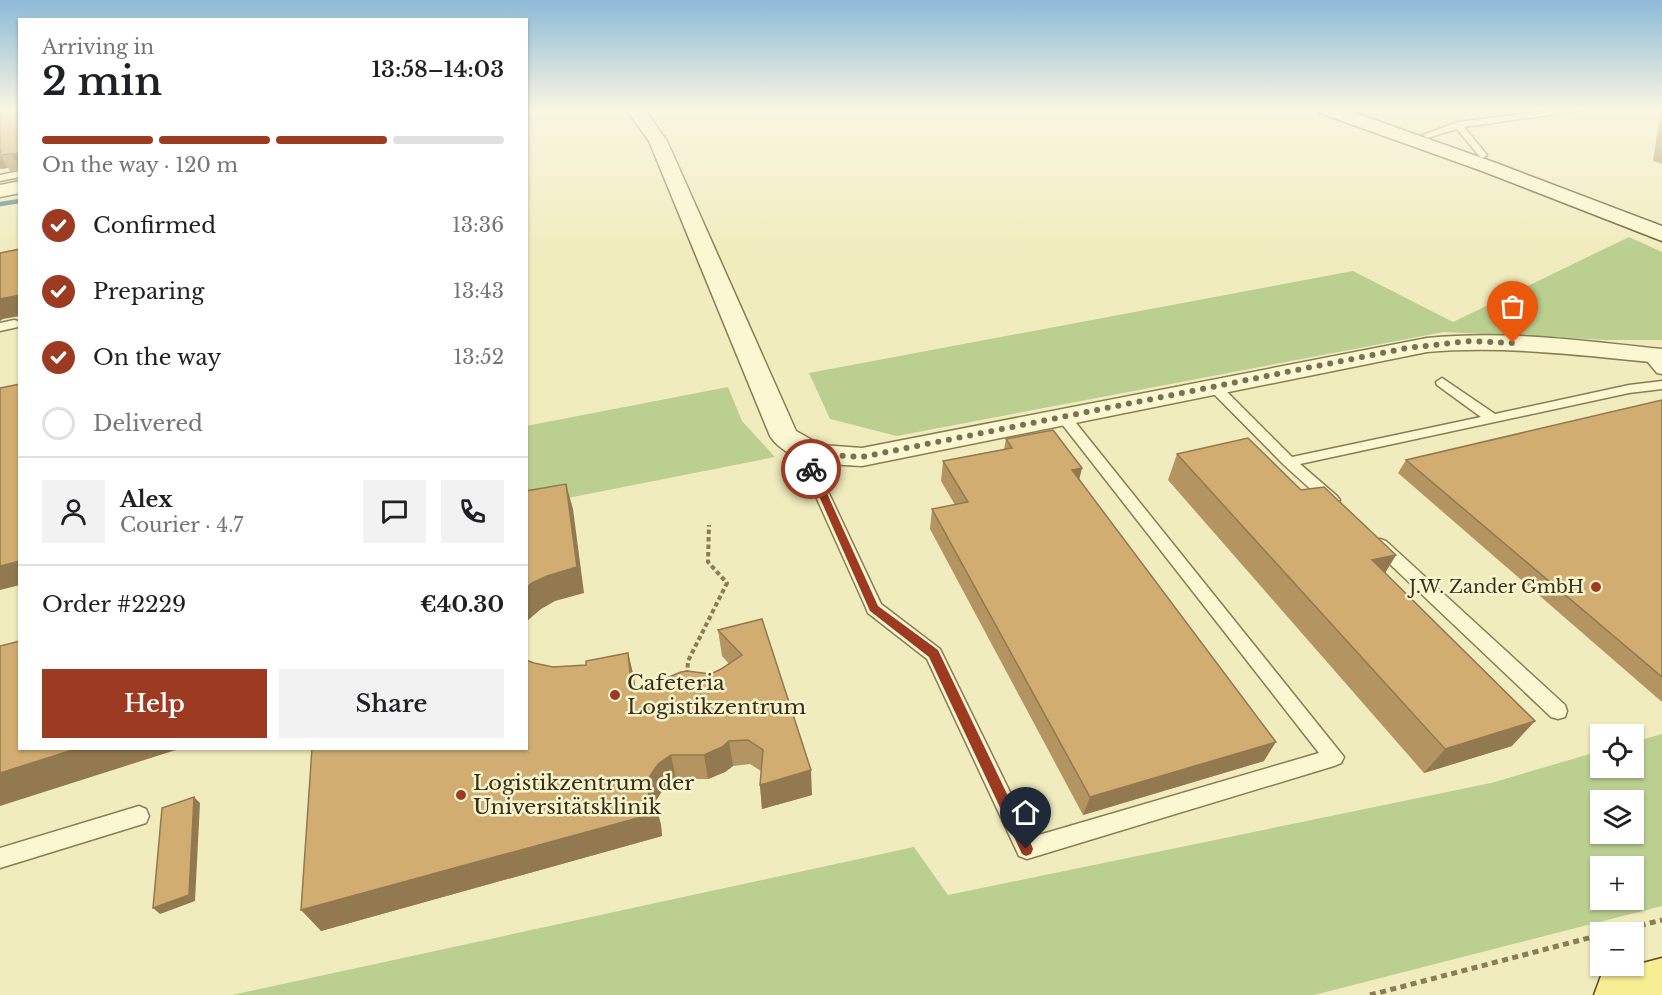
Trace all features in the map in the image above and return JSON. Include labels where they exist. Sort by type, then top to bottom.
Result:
[{"type":"main road","points":[[1464,155],[1662,234]]},
{"type":"main road","points":[[1484,155],[1662,222]]},
{"type":"main road","points":[[1620,995],[1662,984]]},
{"type":"street","points":[[664,155],[784,436],[815,454],[862,457],[1386,351],[1470,341],[1534,344],[1658,361]]},
{"type":"street","points":[[0,191],[18,187]]},
{"type":"lane","points":[[0,178],[18,174]]},
{"type":"lane","points":[[0,327],[14,324]]},
{"type":"lane","points":[[1442,382],[1492,418]]},
{"type":"lane","points":[[1289,462],[1629,389],[1662,385]]},
{"type":"lane","points":[[1213,386],[1289,462],[1346,512]]},
{"type":"lane","points":[[815,454],[811,470],[874,608],[934,654],[1026,849],[1334,757],[1063,416]]},
{"type":"lane","points":[[1371,536],[1558,711]]},
{"type":"lane","points":[[0,858],[139,816]]},
{"type":"path","points":[[687,679],[688,661],[727,583],[708,562],[709,525]]},
{"type":"path","points":[[1644,924],[1662,920]]},
{"type":"path","points":[[1371,995],[1590,938]]},
{"type":"green space","points":[[1629,237],[1662,252],[1662,340],[1607,340],[1444,332],[897,436],[830,419],[809,373],[1353,271],[1453,322]]},
{"type":"green space","points":[[728,387],[742,421],[775,457],[528,506],[528,426]]},
{"type":"green space","points":[[1662,734],[1662,906],[1599,922],[1590,922],[1590,924],[1314,995],[232,995],[914,847],[948,895],[1491,783],[1590,754],[1590,778],[1644,778],[1644,739]]},
{"type":"building","points":[[18,249],[18,295],[0,299],[0,253]]},
{"type":"building","points":[[18,384],[18,562],[0,566],[0,388]]},
{"type":"building","name":"J.W. Zander GmbH","points":[[1662,400],[1662,677],[1406,460]]},
{"type":"building","points":[[1053,430],[1082,468],[1072,470],[1276,742],[1090,797],[932,509],[968,502],[943,461],[1012,448],[1006,439]]},
{"type":"building","points":[[1248,438],[1301,490],[1324,487],[1396,555],[1372,560],[1535,721],[1445,749],[1177,454]]},
{"type":"building","points":[[566,484],[577,567],[547,576],[528,586],[528,491]]},
{"type":"building","points":[[762,619],[811,770],[760,785],[763,750],[748,740],[729,741],[722,747],[704,755],[671,755],[658,764],[647,781],[649,795],[654,801],[656,813],[301,910],[312,750],[528,750],[528,661],[553,667],[586,665],[586,661],[628,653],[632,692],[681,672],[711,674],[742,655],[718,630]]},
{"type":"building","points":[[18,642],[18,750],[73,750],[0,773],[0,646]]},
{"type":"building","points":[[194,797],[189,895],[153,908],[162,808]]},
{"type":"waterway","points":[[0,204],[18,201]]},
{"type":"way so far","points":[[811,469],[815,454],[862,457],[1386,351],[1470,341],[1513,343]]},
{"type":"place","name":"J.W. Zander GmbH","points":[[1596,587]]},
{"type":"place","name":"Cafeteria Logistikzentrum","points":[[615,695]]},
{"type":"place","name":"Logistikzentrum der Universitätsklinik","points":[[461,795]]},
{"type":"route","points":[[811,469],[874,608],[934,654],[1026,849]]}]
